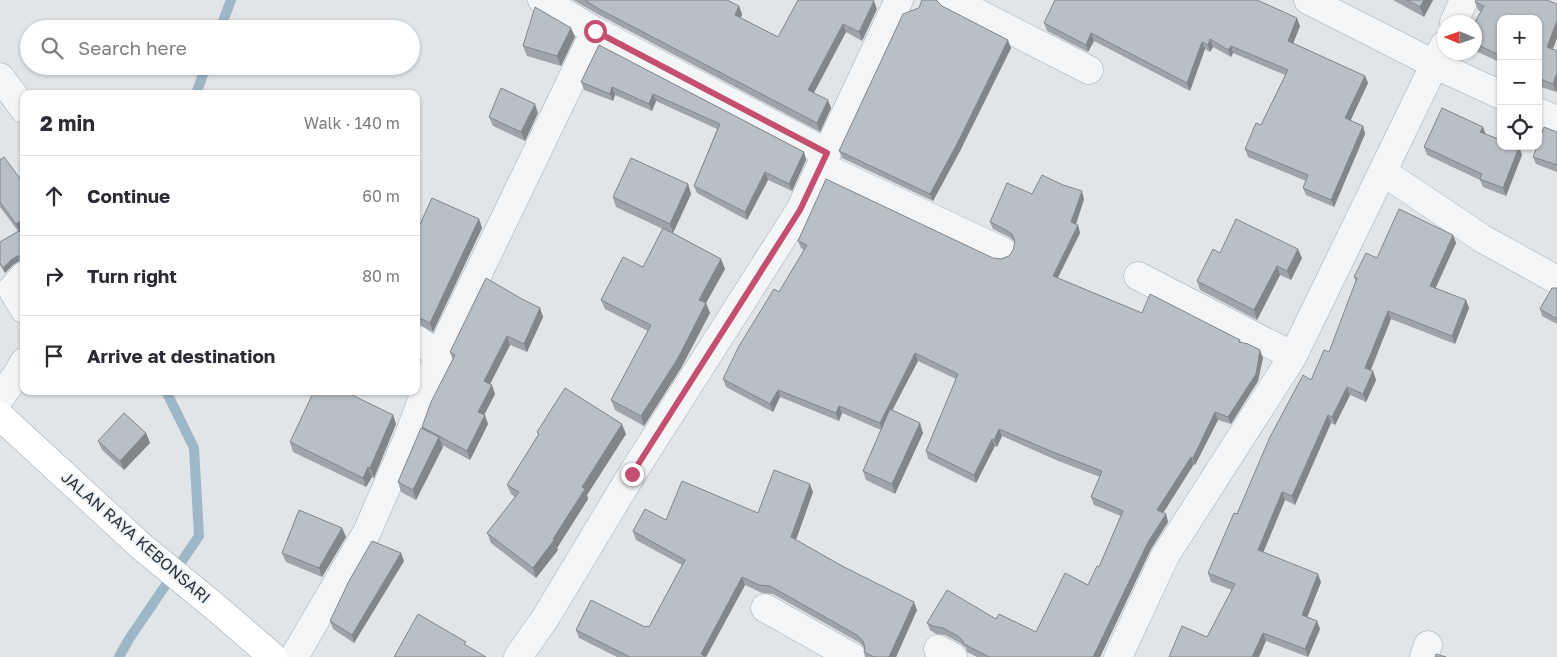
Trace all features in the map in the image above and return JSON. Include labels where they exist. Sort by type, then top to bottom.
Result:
[{"type":"main road","name":"JALAN RAYA KEBONSARI","points":[[0,416],[142,547],[273,657]]},
{"type":"street","points":[[542,0],[824,160],[1002,251]]},
{"type":"street","points":[[518,657],[546,617],[632,474],[800,210],[899,0]]},
{"type":"street","points":[[952,0],[1089,70]]},
{"type":"street","points":[[1457,15],[1464,0]]},
{"type":"street","points":[[1311,1],[1437,54]]},
{"type":"street","points":[[294,657],[367,532],[407,440],[439,355],[595,31]]},
{"type":"street","points":[[1118,657],[1164,556],[1293,356],[1438,60]]},
{"type":"street","points":[[1448,60],[1497,92]]},
{"type":"street","points":[[0,77],[20,104]]},
{"type":"street","points":[[1542,114],[1557,120]]},
{"type":"street","points":[[1383,172],[1482,239],[1557,280]]},
{"type":"street","points":[[1138,276],[1293,356]]},
{"type":"street","points":[[420,342],[439,355]]},
{"type":"street","points":[[0,398],[20,369]]},
{"type":"street","points":[[765,608],[852,657]]},
{"type":"building","points":[[585,0],[727,0],[739,6],[735,15],[778,37],[798,0],[874,1],[859,32],[843,24],[808,90],[828,100],[817,123]]},
{"type":"building","points":[[922,0],[936,0],[942,6],[1008,40],[930,194],[839,151],[903,14],[919,8]]},
{"type":"building","points":[[1055,0],[1257,0],[1297,18],[1288,41],[1365,76],[1345,118],[1363,126],[1331,200],[1303,188],[1308,175],[1245,149],[1256,123],[1261,125],[1288,70],[1231,46],[1228,50],[1210,39],[1208,45],[1202,42],[1187,83],[1091,33],[1086,45],[1044,23]]},
{"type":"building","points":[[1407,0],[1424,0],[1420,7]]},
{"type":"building","points":[[1476,0],[1547,0],[1557,4],[1557,21],[1547,47],[1557,51],[1557,73],[1553,84],[1542,80],[1542,15],[1497,15],[1497,54],[1482,47],[1482,15],[1479,15],[1484,6],[1475,2]]},
{"type":"building","points":[[535,7],[571,28],[557,56],[523,46]]},
{"type":"building","points":[[599,45],[804,152],[789,184],[765,172],[745,212],[694,186],[720,124],[653,94],[649,104],[612,87],[610,94],[581,82]]},
{"type":"building","points":[[501,88],[535,104],[521,132],[489,117]]},
{"type":"building","points":[[1442,108],[1483,127],[1480,132],[1497,138],[1497,150],[1518,150],[1503,188],[1480,179],[1482,174],[1424,147]]},
{"type":"building","points":[[1544,127],[1557,132],[1557,165],[1533,157],[1536,150],[1542,150],[1542,133]]},
{"type":"building","points":[[4,157],[20,179],[20,222],[16,224],[0,202],[0,160]]},
{"type":"building","points":[[631,158],[688,184],[670,224],[613,197]]},
{"type":"building","points":[[1042,175],[1082,191],[1071,222],[1078,225],[1053,276],[1142,313],[1150,294],[1240,340],[1239,342],[1260,350],[1256,374],[1228,417],[1215,412],[1193,458],[1191,457],[1157,510],[1166,514],[1148,542],[1093,657],[989,657],[964,644],[958,636],[943,628],[927,623],[947,590],[996,619],[999,614],[1036,632],[1065,573],[1088,585],[1097,566],[1099,567],[1123,511],[1091,497],[1102,471],[999,429],[974,475],[926,451],[958,374],[915,353],[880,423],[839,406],[836,413],[778,390],[770,404],[723,379],[739,346],[774,289],[779,292],[807,245],[798,241],[826,179],[993,258],[1001,259],[1009,256],[1015,242],[1012,234],[990,222],[1007,183],[1032,194]]},
{"type":"building","points":[[432,198],[479,219],[430,323],[420,318],[420,224]]},
{"type":"building","points":[[1399,209],[1453,235],[1430,286],[1466,300],[1452,336],[1388,311],[1365,368],[1373,371],[1363,394],[1347,387],[1332,417],[1328,415],[1292,496],[1282,492],[1258,550],[1318,574],[1302,615],[1317,621],[1305,649],[1263,633],[1252,657],[1169,657],[1182,626],[1207,637],[1235,584],[1208,573],[1234,513],[1237,514],[1270,437],[1303,375],[1311,380],[1324,350],[1329,352],[1357,278],[1354,277],[1366,253],[1377,258]]},
{"type":"building","points":[[1236,219],[1298,249],[1287,271],[1277,266],[1254,310],[1197,281],[1213,249],[1220,253]]},
{"type":"building","points":[[663,228],[721,259],[699,300],[706,303],[678,358],[641,416],[611,400],[651,325],[601,300],[623,257],[643,267]]},
{"type":"building","points":[[20,232],[20,256],[11,260],[3,268],[0,263],[0,242]]},
{"type":"building","points":[[486,278],[540,308],[524,344],[507,336],[484,381],[492,385],[478,412],[485,415],[467,451],[422,427],[431,402],[455,355],[450,352]]},
{"type":"building","points":[[1552,288],[1557,288],[1557,319],[1540,309]]},
{"type":"building","points":[[565,388],[622,424],[582,487],[585,489],[554,540],[533,568],[487,533],[519,492],[507,485]]},
{"type":"building","points":[[312,395],[352,395],[393,415],[370,468],[368,467],[363,478],[290,442]]},
{"type":"building","points":[[890,409],[920,423],[892,484],[863,471]]},
{"type":"building","points":[[124,413],[146,433],[120,461],[98,441]]},
{"type":"building","points":[[421,428],[439,437],[413,490],[398,482]]},
{"type":"building","points":[[774,470],[810,484],[791,537],[844,567],[914,602],[889,657],[874,657],[864,652],[863,641],[857,635],[770,586],[759,585],[742,577],[701,654],[706,657],[630,657],[576,630],[591,600],[645,627],[649,627],[685,560],[633,531],[645,509],[666,520],[682,481],[758,513]]},
{"type":"building","points":[[299,510],[342,528],[319,568],[282,553]]},
{"type":"building","points":[[372,541],[401,553],[352,635],[330,621],[349,581]]},
{"type":"building","points":[[418,614],[466,642],[464,644],[486,657],[394,657]]},
{"type":"building","points":[[1436,654],[1446,657],[1435,657]]},
{"type":"waterway","points":[[223,20],[231,0]]},
{"type":"waterway","points":[[197,90],[203,75]]},
{"type":"waterway","points":[[119,657],[129,639],[199,536],[194,448],[168,395]]},
{"type":"route","points":[[595,31],[827,153],[800,210],[632,474]]}]
